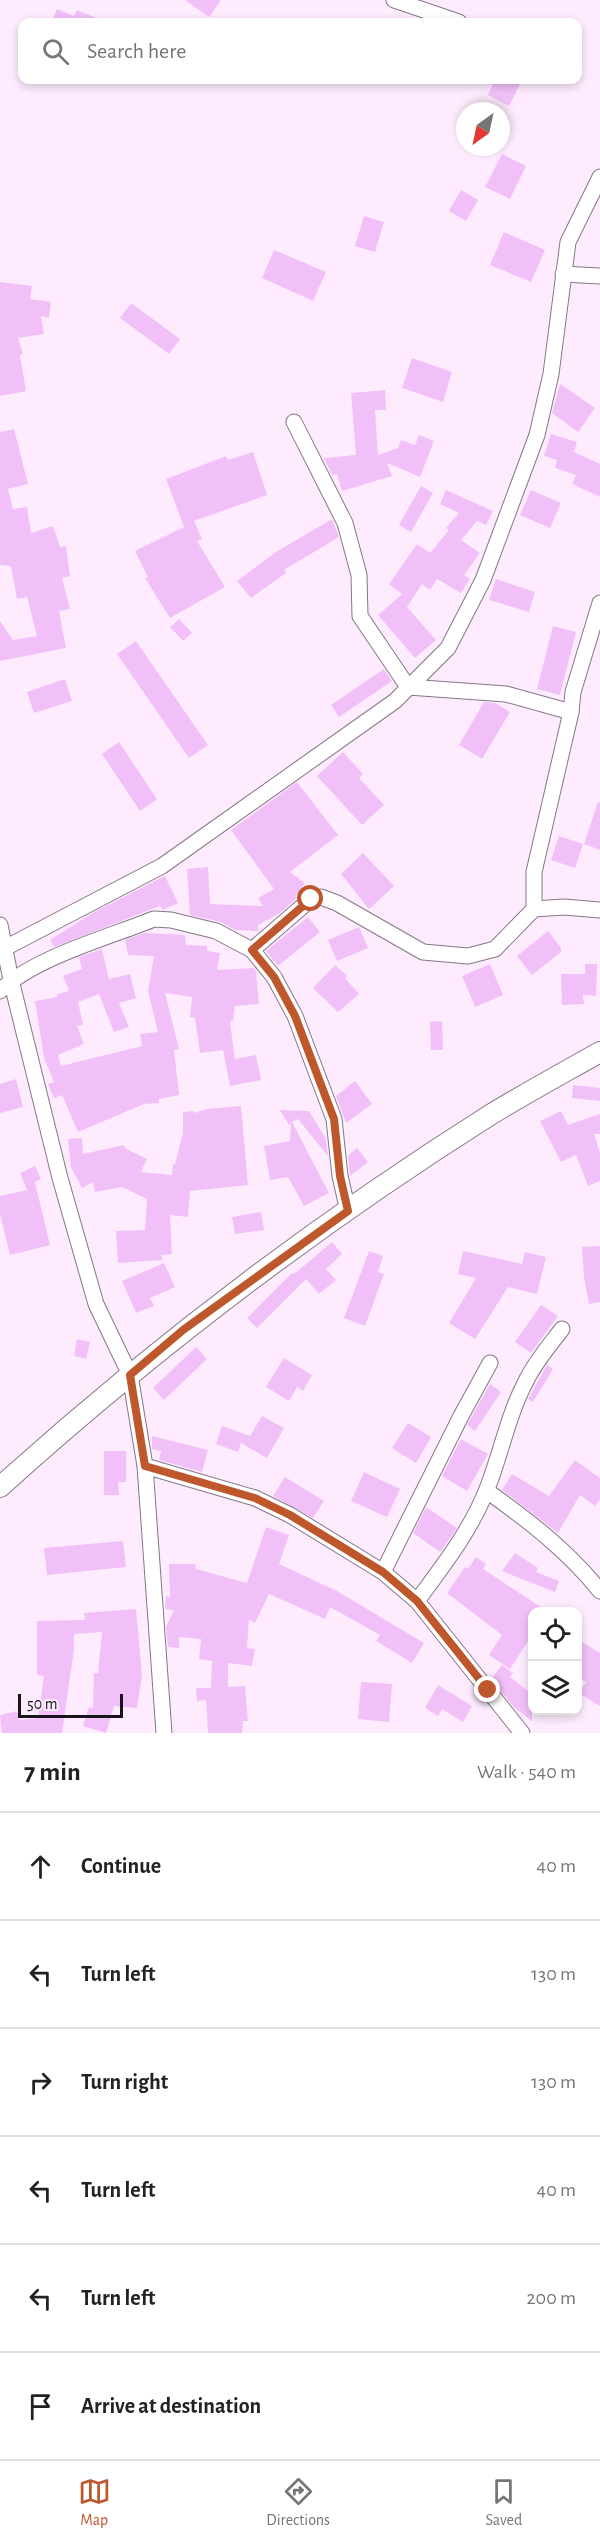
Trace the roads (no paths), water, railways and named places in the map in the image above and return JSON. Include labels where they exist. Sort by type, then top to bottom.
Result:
[{"type":"main road","points":[[0,1487],[77,1418],[183,1330],[348,1211],[491,1115],[600,1052]]},
{"type":"street","points":[[394,0],[447,18]]},
{"type":"street","points":[[5,948],[162,866],[368,722],[395,701],[448,648],[483,580],[537,435],[552,374],[568,242],[600,177]]},
{"type":"street","points":[[563,274],[600,276]]},
{"type":"street","points":[[294,422],[345,523],[358,575],[360,616],[408,687]]},
{"type":"street","points":[[534,909],[534,872],[571,711],[573,692],[600,603]]},
{"type":"street","points":[[408,687],[506,693],[571,711]]},
{"type":"street","points":[[252,950],[311,899],[321,897],[337,903],[423,952],[468,956],[495,949],[534,909],[600,910]]},
{"type":"street","points":[[5,986],[58,956],[154,919],[171,920],[216,931],[252,950],[274,977],[295,1016],[334,1119],[340,1176],[348,1211]]},
{"type":"street","points":[[0,925],[5,948],[5,986],[96,1304],[130,1375],[145,1466],[164,1733]]},
{"type":"street","points":[[417,1601],[453,1553],[487,1491],[512,1413],[525,1382],[542,1354],[562,1329]]},
{"type":"street","points":[[383,1572],[490,1363]]},
{"type":"street","points":[[145,1466],[255,1498],[290,1515],[383,1572],[417,1601],[522,1733]]},
{"type":"street","points":[[487,1491],[541,1531],[578,1563],[600,1591]]}]
